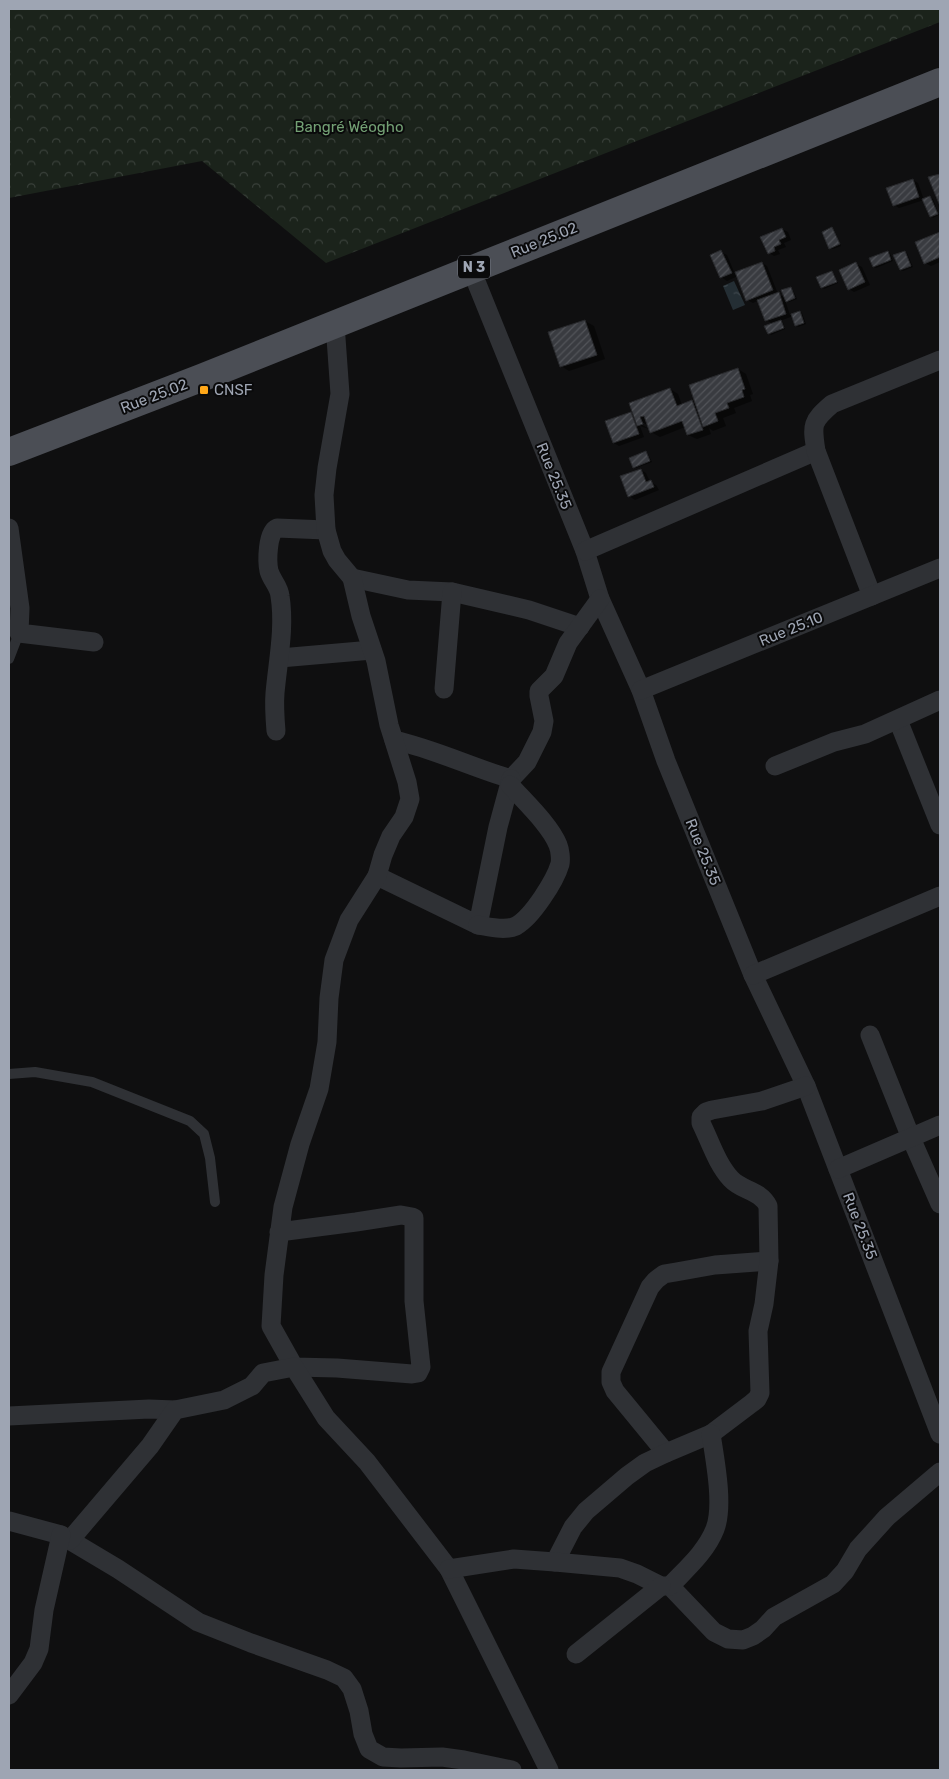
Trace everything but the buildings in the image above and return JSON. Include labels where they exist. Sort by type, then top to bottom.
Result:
[{"type":"main road","name":"Rue 25.02","points":[[9,452],[940,82]]},
{"type":"street","name":"Rue 25.35","points":[[470,269],[585,551],[600,599],[641,690],[666,761],[753,975],[806,1086],[940,1434]]},
{"type":"street","points":[[335,324],[340,394],[324,495],[326,530],[332,551],[352,578],[410,799],[404,817],[391,836],[382,855],[377,876],[349,920],[334,960],[329,998],[327,1042],[319,1089],[290,1178],[283,1207],[274,1275],[271,1326],[326,1418],[367,1462],[449,1569],[549,1770]]},
{"type":"street","points":[[872,596],[816,451],[813,429],[820,414],[832,404],[940,360]]},
{"type":"street","points":[[585,551],[816,451]]},
{"type":"street","points":[[9,528],[20,608],[18,633],[94,642]]},
{"type":"street","points":[[276,732],[275,694],[282,632],[280,597],[278,588],[269,571],[270,535],[277,528],[326,530]]},
{"type":"street","name":"Rue 25.10","points":[[641,690],[940,568]]},
{"type":"street","points":[[352,578],[408,590],[452,592],[529,610],[580,627]]},
{"type":"street","points":[[444,689],[452,592]]},
{"type":"street","points":[[478,925],[496,836],[511,782],[526,762],[542,732],[544,721],[539,691],[554,676],[568,643],[600,599]]},
{"type":"street","points":[[280,658],[372,650]]},
{"type":"street","points":[[775,766],[834,742],[864,734],[940,700]]},
{"type":"street","points":[[898,720],[940,825]]},
{"type":"street","points":[[377,876],[478,925],[504,929],[516,926],[528,916],[552,884],[560,862],[558,846],[548,829],[511,782],[421,746],[394,740]]},
{"type":"street","points":[[753,975],[940,896]]},
{"type":"street","points":[[870,1035],[911,1138],[940,1204]]},
{"type":"street","points":[[555,1562],[573,1527],[586,1511],[627,1476],[645,1463],[711,1434],[757,1399],[760,1393],[758,1331],[764,1304],[769,1261],[770,1222],[768,1206],[765,1199],[732,1180],[717,1156],[701,1123],[701,1117],[706,1112],[712,1110],[762,1101],[806,1086]]},
{"type":"street","points":[[838,1169],[940,1125]]},
{"type":"street","points":[[9,1416],[149,1408],[175,1410],[224,1400],[252,1386],[263,1373],[294,1367],[412,1374],[418,1372],[422,1367],[414,1301],[414,1218],[409,1215],[401,1215],[280,1232]]},
{"type":"street","points":[[666,1453],[615,1392],[611,1382],[611,1372],[650,1287],[664,1274],[716,1265],[769,1261]]},
{"type":"street","points":[[9,1695],[33,1663],[39,1649],[44,1610],[65,1537],[150,1446],[175,1410]]},
{"type":"street","points":[[576,1654],[665,1586],[698,1556],[715,1529],[718,1491],[711,1434]]},
{"type":"street","points":[[449,1569],[514,1559],[620,1568],[665,1586],[714,1632],[728,1639],[743,1640],[763,1629],[774,1618],[833,1584],[845,1572],[858,1550],[887,1517],[940,1472]]},
{"type":"street","points":[[9,1521],[65,1537],[118,1569],[198,1622],[344,1678],[352,1689],[359,1710],[363,1734],[369,1749],[383,1757],[442,1757],[512,1770]]},
{"type":"lane","points":[[9,659],[18,633]]},
{"type":"lane","points":[[9,1074],[34,1072],[92,1082],[190,1121],[204,1134],[210,1158],[215,1202]]},
{"type":"green space","name":"Bangré Wéogho","points":[[9,9],[940,9],[940,22],[326,263],[202,161],[9,198]]},
{"type":"water","points":[[734,281],[745,305],[733,310],[723,286]]},
{"type":"place","name":"CNSF","points":[[204,390]]}]
